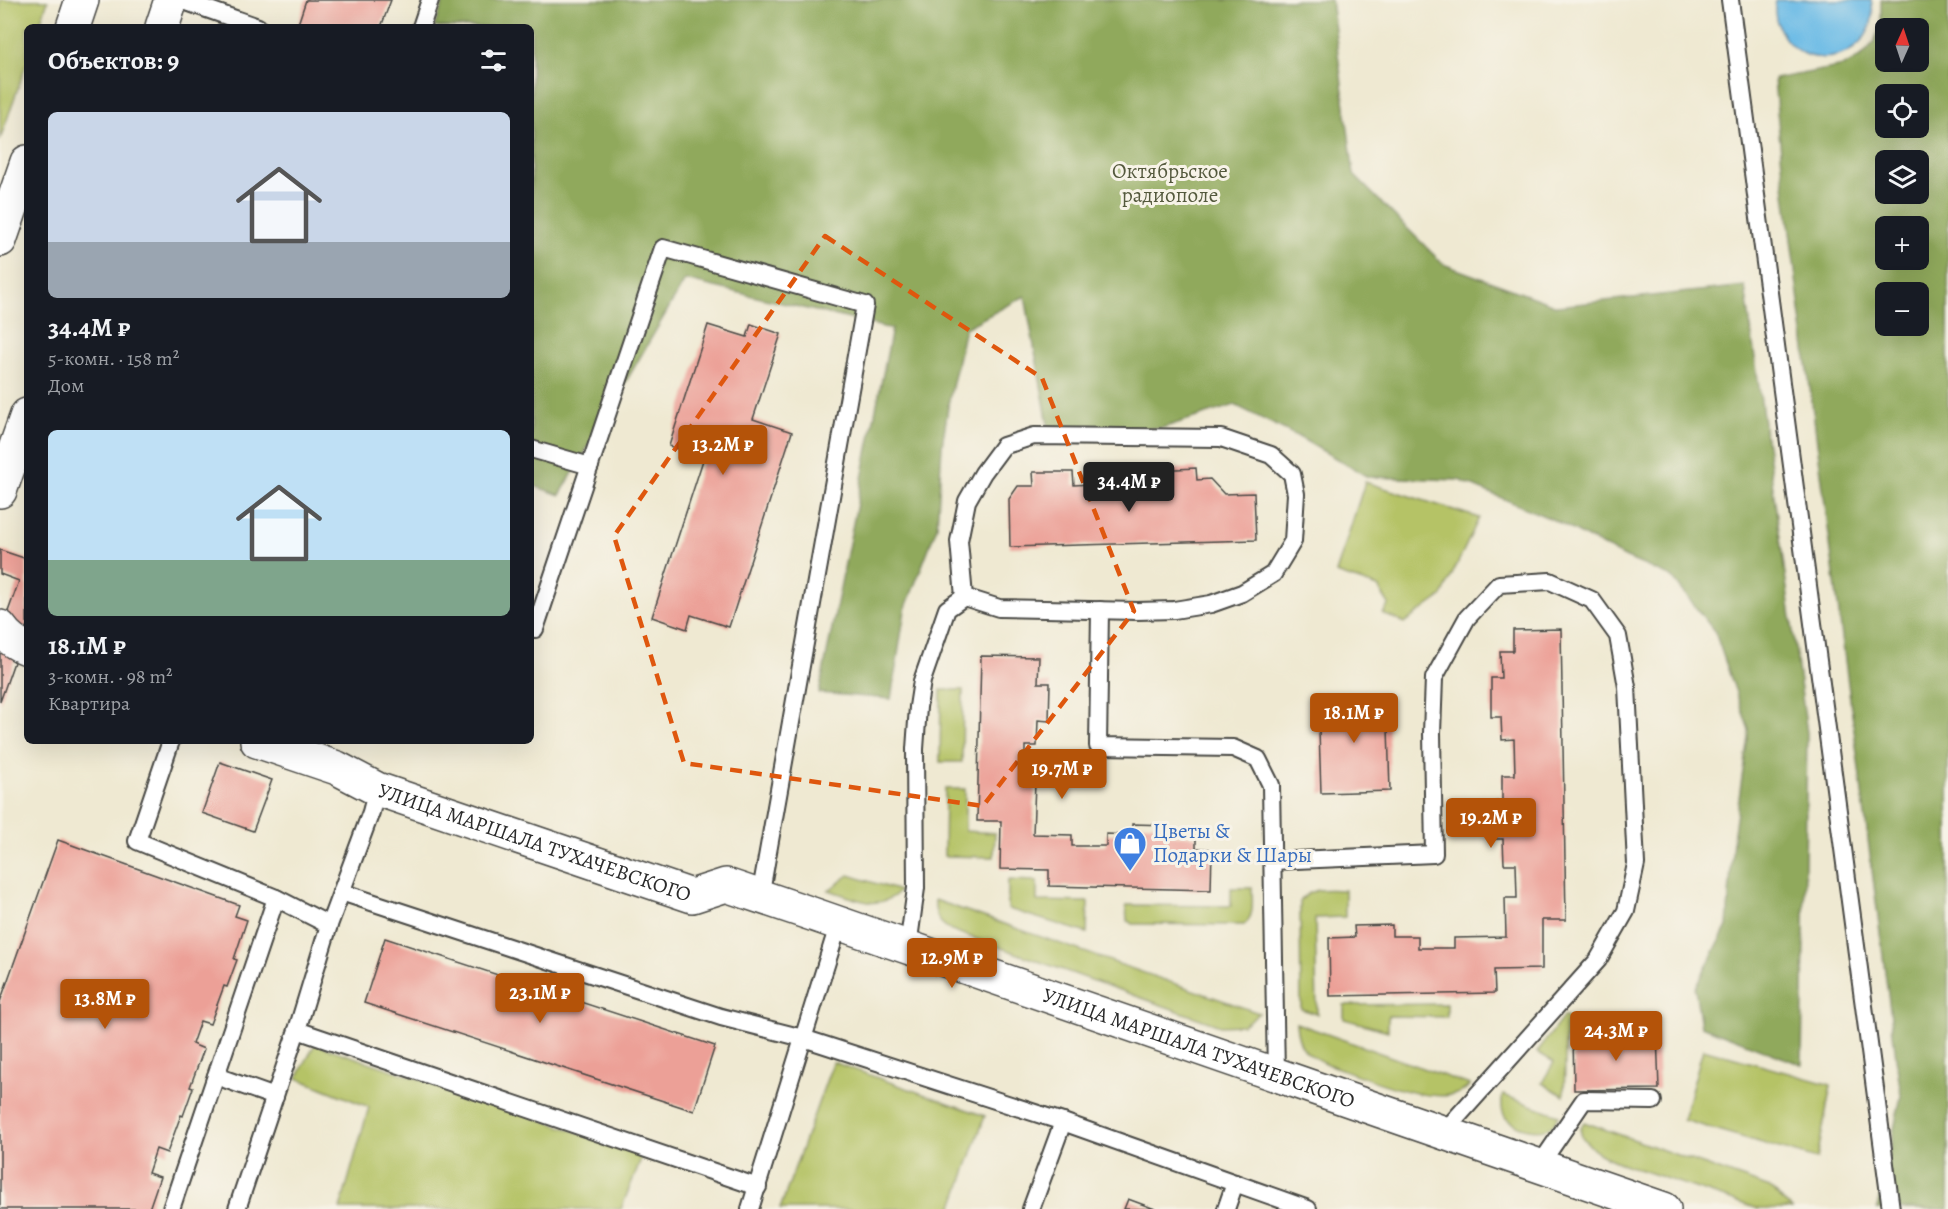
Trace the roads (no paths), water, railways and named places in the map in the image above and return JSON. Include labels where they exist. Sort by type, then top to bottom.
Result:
[{"type":"street","points":[[74,24],[82,0]]},
{"type":"street","points":[[163,24],[171,0]]},
{"type":"street","points":[[0,240],[24,171]]},
{"type":"street","points":[[0,491],[24,423]]},
{"type":"street","name":"УЛИЦА МАРШАЛА ТУХАЧЕВСКОГО","points":[[265,744],[337,768],[377,789],[692,896],[726,885],[1664,1209]]},
{"type":"lane","points":[[181,0],[249,24]]},
{"type":"lane","points":[[422,24],[430,0]]},
{"type":"lane","points":[[1730,0],[1891,1209]]},
{"type":"lane","points":[[535,629],[663,248],[865,305],[760,897]]},
{"type":"lane","points":[[1034,436],[1221,438],[1271,455],[1292,474],[1296,494],[1293,541],[1273,574],[1242,592],[1211,604],[1174,610],[999,608],[964,597],[960,541],[967,501],[983,472],[1003,446],[1034,436]]},
{"type":"lane","points":[[534,450],[590,466]]},
{"type":"lane","points":[[1273,861],[1434,854],[1432,733],[1434,678],[1467,618],[1499,584],[1550,581],[1592,600],[1618,636],[1627,687],[1636,864],[1626,911],[1598,960],[1442,1134]]},
{"type":"lane","points":[[908,947],[916,888],[915,749],[919,698],[922,681],[946,609],[964,597]]},
{"type":"lane","points":[[1100,610],[1098,746],[1233,748],[1258,759],[1271,785],[1276,1074]]},
{"type":"lane","points":[[170,744],[137,841],[276,898],[329,925]]},
{"type":"lane","points":[[237,1209],[297,1030],[329,925],[377,789]]},
{"type":"lane","points":[[341,892],[721,1017],[803,1038],[1062,1122],[1308,1209]]},
{"type":"lane","points":[[171,1209],[276,898]]},
{"type":"lane","points":[[750,1209],[839,923]]},
{"type":"lane","points":[[297,1030],[758,1187]]},
{"type":"lane","points":[[216,1076],[275,1097]]},
{"type":"lane","points":[[1539,1166],[1584,1100],[1653,1101]]},
{"type":"lane","points":[[1031,1209],[1062,1122]]},
{"type":"lane","points":[[1226,1209],[1235,1183]]},
{"type":"water","points":[[1776,0],[1871,0],[1872,20],[1865,36],[1854,48],[1838,56],[1822,58],[1805,54],[1790,44],[1777,21]]},
{"type":"place","name":"Цветы & Подарки & Шары","points":[[1130,872]]},
{"type":"park label","name":"Октябрьское радиополе","points":[[1170,183]]}]
